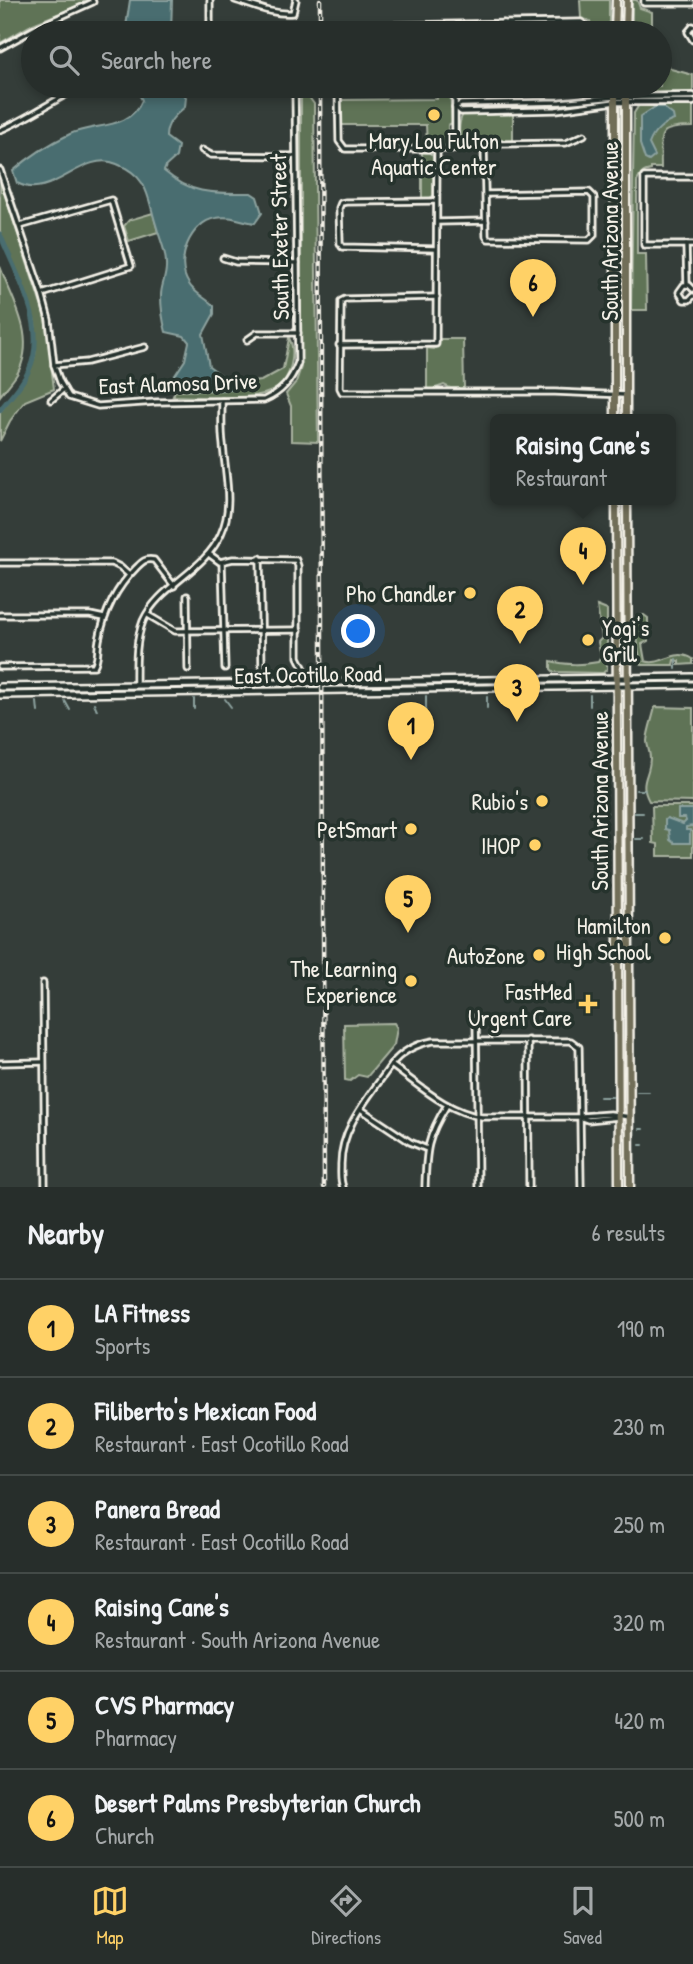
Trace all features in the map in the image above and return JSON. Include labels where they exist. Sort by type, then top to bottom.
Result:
[{"type":"main road","points":[[615,0],[615,21]]},
{"type":"main road","points":[[626,21],[627,0]]},
{"type":"main road","name":"South Arizona Avenue","points":[[615,99],[615,414]]},
{"type":"main road","name":"South Arizona Avenue","points":[[626,99],[626,414]]},
{"type":"main road","name":"South Arizona Avenue","points":[[616,505],[619,1187]]},
{"type":"main road","name":"South Arizona Avenue","points":[[627,505],[630,1187]]},
{"type":"main road","name":"East Ocotillo Road","points":[[0,687],[693,677]]},
{"type":"main road","points":[[498,680],[498,689]]},
{"type":"main road","name":"East Ocotillo Road","points":[[0,695],[693,685]]},
{"type":"street","points":[[210,0],[210,21]]},
{"type":"street","points":[[235,0],[267,11],[293,13],[296,0]]},
{"type":"street","points":[[50,21],[92,1]]},
{"type":"street","points":[[644,1],[693,4]]},
{"type":"street","points":[[693,26],[688,32],[693,40]]},
{"type":"street","points":[[0,48],[21,36]]},
{"type":"street","points":[[672,97],[693,96]]},
{"type":"street","points":[[0,130],[15,124],[56,98]]},
{"type":"street","name":"South Exeter Street","points":[[286,386],[298,363],[295,98]]},
{"type":"street","points":[[338,98],[339,141],[345,149],[455,149],[484,145],[566,143],[584,135]]},
{"type":"street","points":[[455,98],[455,149]]},
{"type":"street","points":[[455,107],[461,104],[648,98]]},
{"type":"street","points":[[455,107],[461,112],[556,110],[615,99]]},
{"type":"street","points":[[626,99],[693,102]]},
{"type":"street","points":[[487,104],[487,111]]},
{"type":"street","points":[[484,145],[485,194],[486,221],[488,239],[520,241],[593,238],[593,196],[589,192],[485,194]]},
{"type":"street","points":[[339,345],[436,344],[436,149]]},
{"type":"street","points":[[202,150],[211,155],[295,156]]},
{"type":"street","points":[[0,170],[43,294],[49,320],[54,365],[64,389],[51,400]]},
{"type":"street","points":[[693,177],[644,177],[644,245],[693,245]]},
{"type":"street","points":[[20,226],[111,200],[131,266],[43,294]]},
{"type":"street","points":[[436,201],[341,204],[340,243],[342,247],[436,249]]},
{"type":"street","points":[[437,222],[486,221]]},
{"type":"street","points":[[686,245],[687,285]]},
{"type":"street","points":[[223,258],[236,262],[297,263]]},
{"type":"street","points":[[687,285],[693,289]]},
{"type":"street","points":[[687,285],[679,290],[680,297],[687,300],[693,296]]},
{"type":"street","points":[[437,297],[341,301],[339,345],[342,392],[555,392],[627,395]]},
{"type":"street","points":[[247,340],[257,333],[298,333]]},
{"type":"street","points":[[54,365],[87,362],[145,347]]},
{"type":"street","name":"East Alamosa Drive","points":[[64,389],[69,397],[98,406],[264,400],[286,386]]},
{"type":"street","points":[[136,694],[137,646],[147,614],[157,601],[209,554],[222,532],[228,502],[222,441],[222,401]]},
{"type":"street","points":[[209,554],[222,562],[260,558],[296,560],[298,657],[306,673],[306,683]]},
{"type":"street","points":[[260,558],[262,669]]},
{"type":"street","points":[[0,667],[94,666],[104,618],[110,604],[129,575],[143,561],[154,561],[174,586]]},
{"type":"street","points":[[222,562],[225,668]]},
{"type":"street","points":[[0,563],[112,564],[129,575]]},
{"type":"street","points":[[187,597],[188,669]]},
{"type":"street","points":[[147,614],[168,629],[299,630]]},
{"type":"street","points":[[0,615],[90,615],[104,618]]},
{"type":"street","points":[[43,983],[45,1187]]},
{"type":"street","points":[[477,1016],[478,1187]]},
{"type":"street","points":[[528,1040],[529,1187]]},
{"type":"street","points":[[343,1187],[342,1144],[346,1132],[391,1065],[405,1052],[418,1044],[433,1041],[528,1040],[571,1041],[576,1043],[580,1053],[581,1187]]},
{"type":"street","points":[[0,1063],[44,1062]]},
{"type":"street","points":[[391,1065],[447,1105],[466,1114],[580,1117],[588,1114],[630,1117]]},
{"type":"street","points":[[425,1187],[430,1133],[447,1105]]},
{"type":"street","points":[[362,1110],[411,1142],[427,1149]]},
{"type":"green space","points":[[0,0],[88,0],[40,21],[21,21],[21,31],[0,43]]},
{"type":"green space","points":[[580,0],[609,0],[609,21],[581,18]]},
{"type":"green space","points":[[632,0],[637,0],[640,8],[652,12],[652,21],[632,21]]},
{"type":"green space","points":[[672,69],[693,75],[693,93],[672,93]]},
{"type":"green space","points":[[301,98],[310,98],[314,104],[318,442],[291,441],[291,406],[286,394],[296,382],[301,367]]},
{"type":"green space","points":[[451,98],[452,123],[448,125],[448,137],[452,138],[452,145],[427,145],[426,125],[341,125],[341,100]]},
{"type":"green space","points":[[639,105],[693,105],[693,127],[666,131],[661,140],[661,168],[651,168],[644,172],[637,182],[637,254],[646,254],[647,310],[631,310],[634,113]]},
{"type":"green space","points":[[513,112],[513,142],[463,145],[459,130],[463,114]]},
{"type":"green space","points":[[422,152],[433,156],[434,195],[430,198],[422,198]]},
{"type":"green space","points":[[0,180],[45,317],[54,389],[25,401],[10,421],[0,441],[0,412],[29,371],[35,356],[36,342],[35,322],[0,231]]},
{"type":"green space","points":[[153,213],[158,232],[129,241],[124,226],[129,220]]},
{"type":"green space","points":[[0,266],[21,319],[25,346],[17,374],[0,396]]},
{"type":"green space","points":[[289,338],[292,362],[289,372],[282,384],[268,393],[242,397],[173,396],[175,391],[232,390],[242,383],[261,381],[283,369]]},
{"type":"green space","points":[[440,339],[463,339],[464,388],[444,385],[427,391],[427,348],[434,349]]},
{"type":"green space","points":[[597,606],[607,610],[607,669],[603,673],[554,672],[551,669],[551,661],[574,664],[598,662],[601,657],[598,642],[602,638]]},
{"type":"green space","points":[[644,615],[648,618],[648,641],[642,644],[645,661],[657,662],[680,655],[693,659],[693,664],[679,665],[679,661],[674,660],[673,665],[642,665],[636,616]]},
{"type":"green space","points":[[655,707],[693,708],[693,802],[649,801],[646,794],[644,784],[650,764],[647,741]]},
{"type":"green space","points":[[652,806],[693,806],[693,856],[658,856],[658,844],[653,843]]},
{"type":"green space","points":[[394,1023],[397,1028],[394,1045],[367,1077],[358,1075],[350,1081],[345,1080],[344,1024]]},
{"type":"water","points":[[130,0],[172,0],[171,21],[127,21]]},
{"type":"water","points":[[141,98],[186,98],[185,107],[169,123],[166,137],[178,146],[176,157],[164,171],[195,189],[216,193],[251,193],[257,197],[262,213],[255,223],[226,217],[207,221],[192,235],[184,255],[183,265],[189,284],[214,306],[214,314],[203,334],[209,366],[221,375],[242,383],[232,390],[166,389],[185,360],[189,342],[184,336],[166,332],[161,295],[166,268],[165,254],[146,190],[136,175],[117,164],[104,161],[79,168],[42,186],[30,187],[17,183],[13,171],[70,134],[121,121],[137,110]]},
{"type":"water","points":[[655,107],[663,107],[673,115],[674,120],[653,136],[649,144],[655,156],[649,161],[645,159],[640,144],[640,117]]},
{"type":"water","points":[[678,809],[693,809],[693,826],[686,827],[686,830],[690,830],[690,843],[674,843],[670,840],[669,830],[665,829],[667,818],[683,824],[686,821],[685,818],[678,818]]},
{"type":"waterway","points":[[0,234],[28,301],[35,336],[29,370],[0,410]]},
{"type":"waterway","points":[[676,659],[676,669]]},
{"type":"waterway","points":[[590,695],[590,706]]},
{"type":"waterway","points":[[426,696],[426,710]]},
{"type":"waterway","points":[[487,697],[487,708]]},
{"type":"waterway","points":[[194,699],[194,709]]},
{"type":"waterway","points":[[225,699],[231,707]]},
{"type":"waterway","points":[[65,701],[70,710]]},
{"type":"waterway","points":[[37,702],[38,712]]},
{"type":"waterway","points":[[94,703],[97,710]]},
{"type":"waterway","points":[[601,742],[607,742]]},
{"type":"waterway","points":[[636,790],[645,790]]},
{"type":"waterway","points":[[602,813],[607,813]]},
{"type":"waterway","points":[[635,813],[643,813]]},
{"type":"waterway","points":[[636,839],[644,839]]},
{"type":"waterway","points":[[637,1092],[649,1092]]},
{"type":"waterway","points":[[600,1097],[612,1097]]},
{"type":"railway","points":[[320,0],[320,21]]},
{"type":"railway","points":[[320,98],[324,1187]]},
{"type":"place","name":"Mary Lou Fulton Aquatic Center","points":[[434,115]]},
{"type":"place","name":"Desert Palms Presbyterian Church","points":[[533,317]]},
{"type":"place","name":"Raising Cane's","points":[[583,585]]},
{"type":"place","name":"Pho Chandler","points":[[470,593]]},
{"type":"place","name":"Yogi's Grill","points":[[588,640]]},
{"type":"place","name":"Filiberto's Mexican Food","points":[[520,644]]},
{"type":"place","name":"Panera Bread","points":[[517,722]]},
{"type":"place","name":"LA Fitness","points":[[411,760]]},
{"type":"place","name":"Rubio's","points":[[542,801]]},
{"type":"place","name":"PetSmart","points":[[411,829]]},
{"type":"place","name":"IHOP","points":[[535,845]]},
{"type":"place","name":"CVS Pharmacy","points":[[408,933]]},
{"type":"place","name":"Hamilton High School","points":[[665,938]]},
{"type":"place","name":"AutoZone","points":[[539,955]]},
{"type":"place","name":"The Learning Experience","points":[[411,981]]},
{"type":"place","name":"FastMed Urgent Care","points":[[588,1004]]}]
